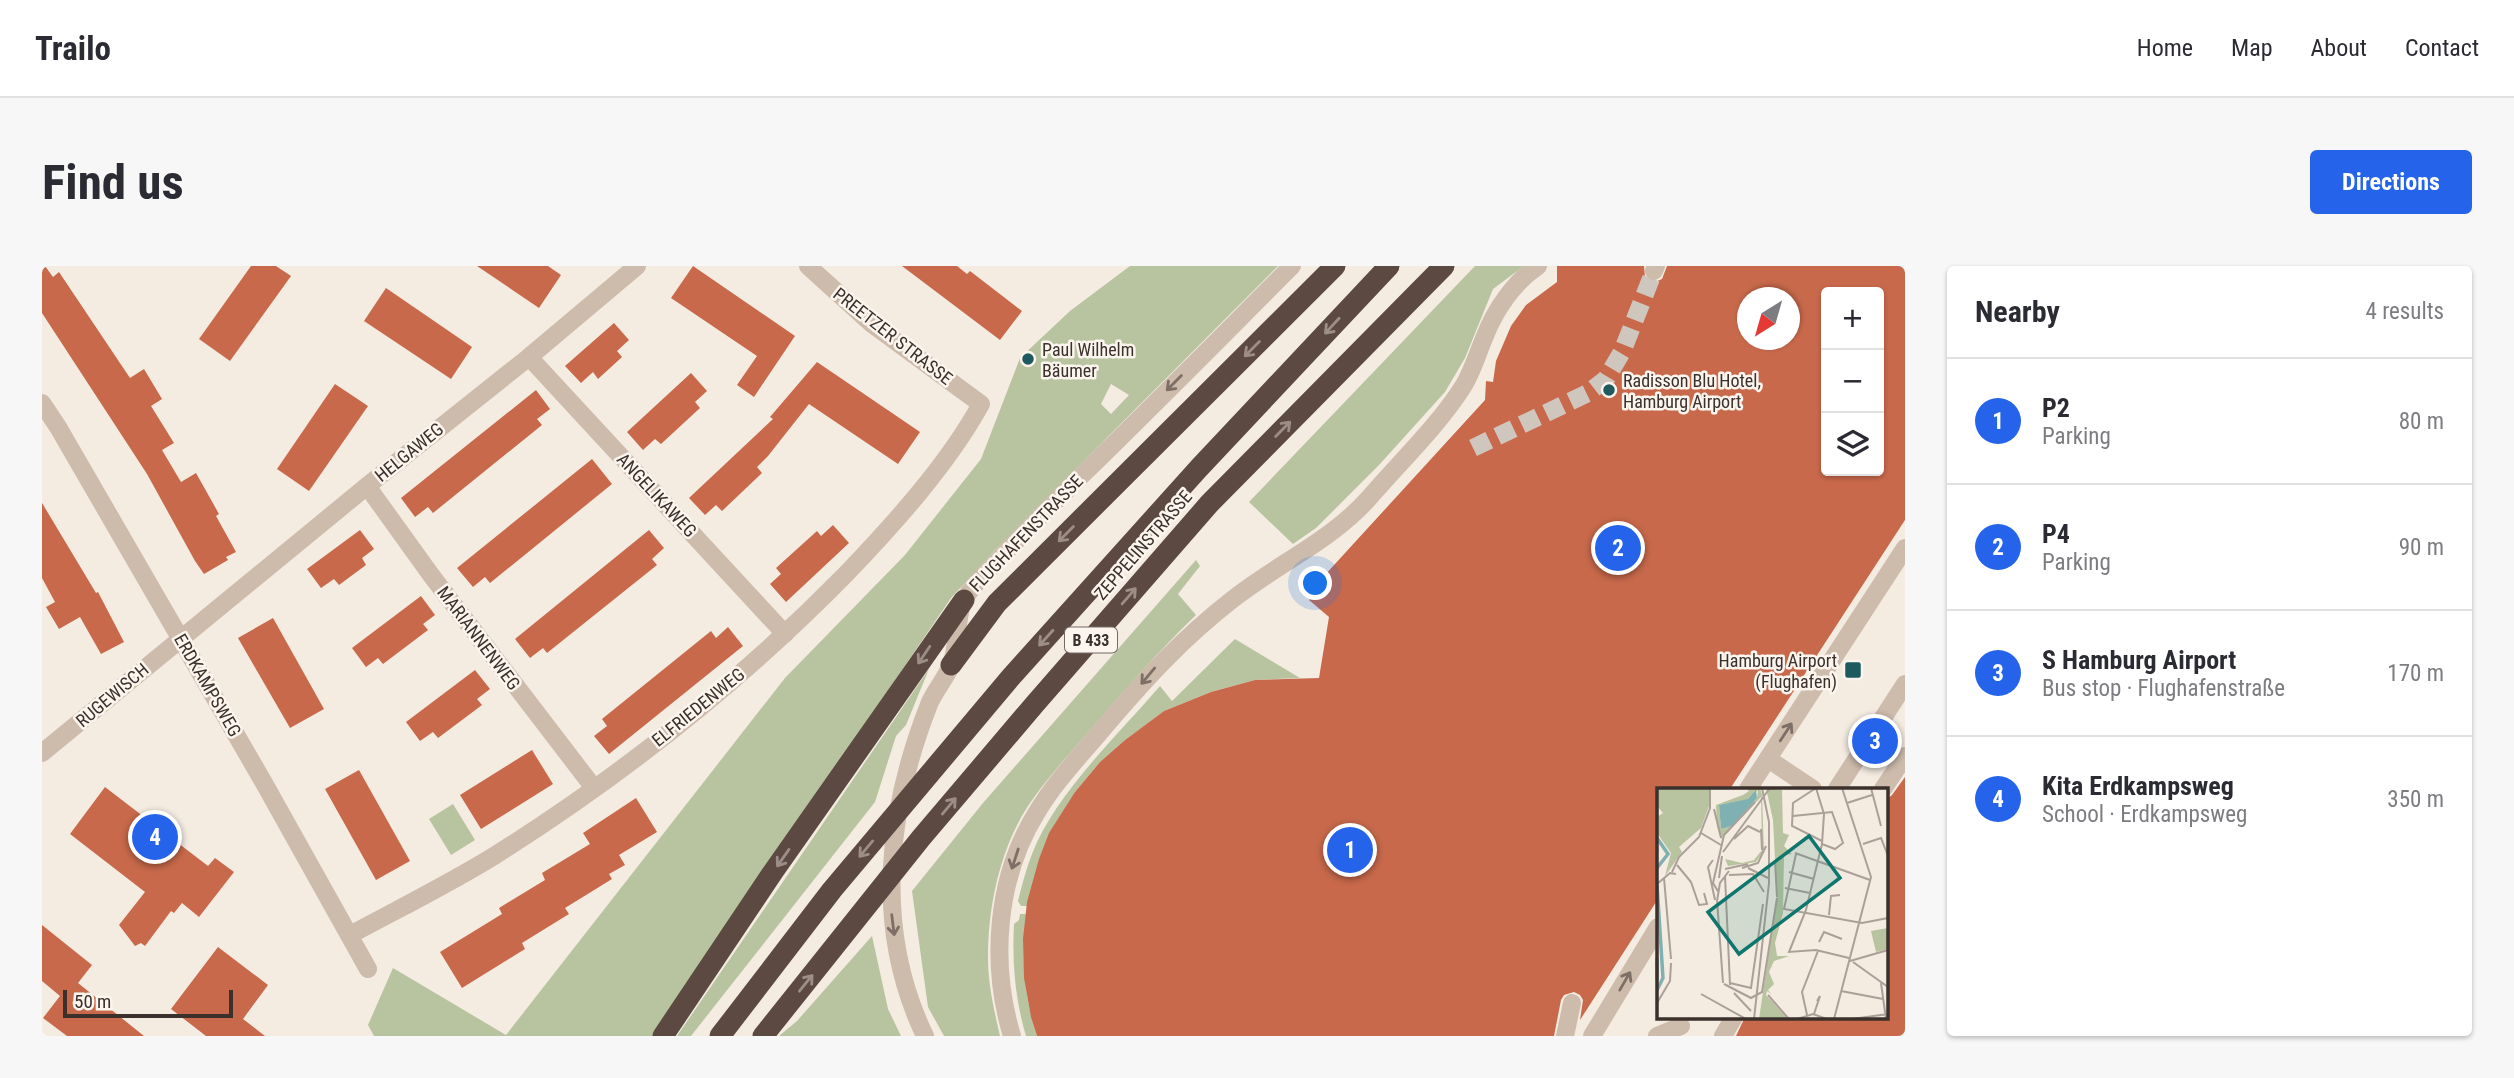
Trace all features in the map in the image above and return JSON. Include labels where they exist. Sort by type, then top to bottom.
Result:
[{"type":"highway","points":[[951,664],[997,603],[1335,266]]},
{"type":"highway","name":"ZEPPELINSTRASSE","points":[[720,1036],[832,890],[1011,677],[1199,468],[1389,266]]},
{"type":"highway","name":"ZEPPELINSTRASSE","points":[[763,1036],[921,838],[1209,504],[1444,266]]},
{"type":"highway","points":[[663,1036],[773,872],[964,600]]},
{"type":"street","name":"HELGAWEG","points":[[181,638],[529,357],[636,266]]},
{"type":"street","name":"PREETZER STRASSE","points":[[808,266],[872,324],[981,404]]},
{"type":"street","name":"FLUGHAFENSTRASSE","points":[[925,1036],[905,989],[894,933],[890,876],[896,817],[907,767],[931,700],[951,664],[964,600],[982,577],[1053,503],[1292,266]]},
{"type":"street","points":[[1012,1036],[1001,986],[999,952],[1002,914],[1015,856],[1027,829],[1054,787],[1158,664],[1235,597],[1332,531],[1365,502],[1452,403],[1466,383],[1496,313],[1508,294],[1538,266]]},
{"type":"street","name":"ANGELIKAWEG","points":[[529,357],[785,634]]},
{"type":"street","name":"ERDKAMPSWEG","points":[[42,403],[181,638],[369,969]]},
{"type":"street","name":"ELFRIEDENWEG","points":[[350,935],[492,857],[594,788],[693,712],[785,634],[883,536],[965,432],[981,404]]},
{"type":"street","name":"MARIANNENWEG","points":[[367,486],[430,575],[594,788]]},
{"type":"street","points":[[1749,788],[1899,572],[1905,548]]},
{"type":"street","name":"RUGEWISCH","points":[[42,753],[181,638]]},
{"type":"street","points":[[1838,788],[1905,684]]},
{"type":"street","points":[[1884,788],[1905,756]]},
{"type":"street","points":[[1768,759],[1811,788]]},
{"type":"street","points":[[1592,1036],[1657,929]]},
{"type":"street","points":[[1565,1036],[1572,1003]]},
{"type":"street","points":[[1723,1036],[1733,1018]]},
{"type":"street","points":[[1657,1036],[1679,1030]]},
{"type":"green space","points":[[1130,266],[1278,266],[995,550],[951,598],[653,1036],[374,1036],[368,1025],[393,968],[506,1035],[785,678],[905,555],[981,459],[1020,358],[1070,311]],"holes":[[[1111,384],[1129,395],[1111,414],[1101,404]]]},
{"type":"green space","points":[[1475,266],[1524,266],[1493,289],[1465,358],[1445,392],[1379,465],[1316,528],[1293,544],[1249,502]]},
{"type":"green space","points":[[1196,560],[1200,566],[1178,594],[1196,615],[1143,670],[1051,776],[1028,806],[1010,841],[1003,859],[990,918],[989,978],[1000,1036],[944,1036],[928,1007],[912,891],[983,803]]},
{"type":"green space","points":[[1235,639],[1300,678],[1255,680],[1211,692],[1164,711],[1125,740],[1100,762],[1075,792],[1027,906],[1021,906],[1018,901],[1032,854],[1042,832],[1072,787],[1160,686],[1172,701]]},
{"type":"green space","points":[[929,669],[906,725],[896,736],[875,802],[691,1036],[677,1036]]},
{"type":"green space","points":[[453,804],[475,840],[451,855],[429,819]]},
{"type":"green space","points":[[1020,914],[1026,914],[1025,976],[1037,1036],[1026,1036],[1017,995],[1013,953],[1014,924],[1019,920]]},
{"type":"green space","points":[[872,936],[888,1009],[901,1036],[779,1036],[797,1021]]},
{"type":"building","points":[[42,266],[45,266],[53,277],[59,272],[130,378],[144,369],[162,399],[151,406],[174,443],[162,450],[181,482],[196,473],[236,552],[204,574],[147,474],[42,313]]},
{"type":"building","points":[[251,266],[276,266],[291,276],[230,361],[199,339]]},
{"type":"building","points":[[477,266],[548,266],[561,275],[539,308]]},
{"type":"building","points":[[693,266],[795,336],[754,397],[737,385],[757,356],[671,298]]},
{"type":"building","points":[[902,266],[957,266],[967,274],[970,271],[1022,311],[1000,340]]},
{"type":"building","points":[[1557,266],[1644,266],[1645,277],[1655,282],[1662,279],[1667,266],[1905,266],[1905,520],[1731,788],[1657,788],[1657,901],[1580,1020],[1583,1000],[1574,992],[1564,995],[1561,1000],[1554,1036],[1037,1036],[1024,978],[1023,939],[1027,902],[1049,833],[1075,792],[1100,762],[1164,711],[1211,692],[1255,680],[1319,678],[1329,617],[1309,600],[1328,579],[1324,576],[1485,400],[1486,381],[1493,382],[1496,361],[1511,326],[1526,305],[1557,282]]},
{"type":"building","points":[[386,288],[472,347],[451,379],[364,321]]},
{"type":"building","points":[[614,323],[629,340],[617,351],[622,357],[598,379],[593,372],[581,383],[565,366]]},
{"type":"building","points":[[817,362],[920,432],[898,464],[809,404],[757,467],[762,473],[722,511],[716,505],[705,515],[689,498],[773,419],[770,417]]},
{"type":"building","points":[[691,373],[707,391],[695,402],[700,408],[661,444],[655,439],[643,450],[627,432]]},
{"type":"building","points":[[335,384],[368,406],[309,491],[277,469]]},
{"type":"building","points":[[536,390],[550,409],[537,419],[542,425],[433,513],[428,507],[415,517],[401,498]]},
{"type":"building","points":[[592,459],[612,484],[490,583],[485,577],[473,587],[457,568]]},
{"type":"building","points":[[42,503],[96,593],[98,592],[124,642],[101,654],[80,617],[59,629],[46,607],[55,602],[42,578]]},
{"type":"building","points":[[833,525],[849,543],[786,602],[770,584],[781,574],[776,568],[817,531],[821,536]]},
{"type":"building","points":[[360,530],[374,549],[362,558],[366,565],[339,585],[334,579],[321,588],[307,569]]},
{"type":"building","points":[[649,530],[664,548],[652,559],[657,565],[547,653],[543,648],[530,658],[515,639]]},
{"type":"building","points":[[421,596],[435,615],[423,624],[428,630],[383,664],[378,658],[366,667],[352,648]]},
{"type":"building","points":[[273,618],[324,709],[290,728],[238,638]]},
{"type":"building","points":[[728,627],[743,646],[609,754],[594,736],[607,726],[602,719],[711,631],[716,638]]},
{"type":"building","points":[[475,670],[490,689],[477,699],[482,705],[438,738],[433,732],[420,741],[406,722]]},
{"type":"building","points":[[532,750],[553,784],[481,829],[460,795]]},
{"type":"building","points":[[359,770],[410,861],[376,880],[325,789]]},
{"type":"building","points":[[1905,777],[1905,1036],[1736,1036],[1745,1018],[1888,1018],[1888,798]]},
{"type":"building","points":[[105,787],[208,866],[215,858],[234,872],[199,917],[182,903],[174,913],[171,911],[145,946],[141,943],[135,946],[119,925],[145,892],[70,834]]},
{"type":"building","points":[[636,798],[657,832],[619,855],[625,865],[609,874],[612,879],[565,908],[569,914],[522,943],[525,949],[462,988],[440,952],[502,914],[499,908],[545,880],[542,873],[590,844],[583,833]]},
{"type":"building","points":[[42,925],[92,965],[78,983],[144,1036],[67,1036],[43,1018],[60,996],[42,981]]},
{"type":"building","points":[[218,947],[268,985],[243,1019],[265,1036],[206,1036],[171,1009]]},
{"type":"tunnel","points":[[1473,448],[1588,393],[1606,379],[1622,352],[1654,271]]},
{"type":"place","name":"Paul Wilhelm Bäumer","points":[[1028,359]]},
{"type":"place","name":"Radisson Blu Hotel, Hamburg Airport","points":[[1609,390]]},
{"type":"place","name":"P4","points":[[1618,548]]},
{"type":"place","name":"Hamburg Airport (Flughafen)","points":[[1853,670]]},
{"type":"place","name":"S Hamburg Airport","points":[[1875,741]]},
{"type":"place","name":"Kita Erdkampsweg","points":[[155,837]]},
{"type":"place","name":"P2","points":[[1350,850]]}]
